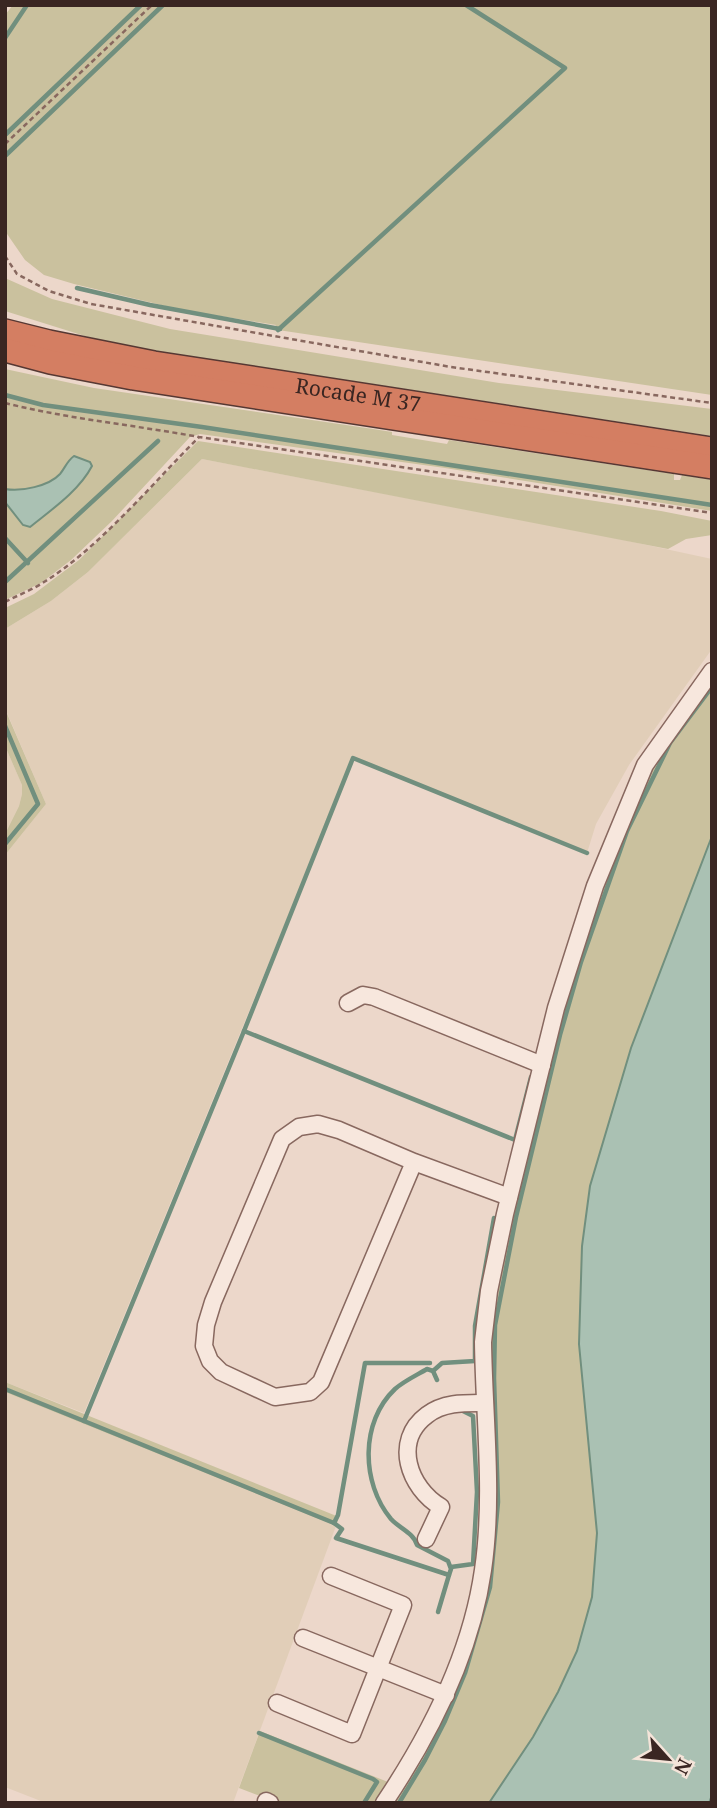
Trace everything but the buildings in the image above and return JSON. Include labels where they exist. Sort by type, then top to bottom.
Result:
[{"type":"highway","name":"Rocade M 37","points":[[6,335],[712,467]]},
{"type":"highway","name":"Rocade M 37","points":[[447,418],[712,449]]},
{"type":"street","points":[[384,1803],[424,1739],[446,1695],[468,1633],[483,1571],[487,1519],[483,1342],[485,1320],[509,1197],[556,1008],[595,886],[645,765],[712,671]]},
{"type":"street","points":[[348,1003],[363,995],[374,997],[542,1065]]},
{"type":"street","points":[[414,1162],[321,1382],[310,1392],[275,1397],[221,1372],[210,1361],[204,1346],[206,1325],[213,1302],[282,1139],[299,1127],[318,1125],[339,1130],[414,1162],[509,1197]]},
{"type":"street","points":[[426,1539],[441,1507],[422,1493],[410,1473],[408,1452],[413,1432],[427,1414],[438,1408],[485,1403]]},
{"type":"street","points":[[277,1703],[352,1734],[403,1605],[331,1576]]},
{"type":"street","points":[[303,1638],[446,1695]]},
{"type":"path","points":[[5,144],[152,5]]},
{"type":"path","points":[[5,256],[16,274],[49,291],[91,304],[450,367],[712,403]]},
{"type":"path","points":[[5,403],[48,414],[131,424],[712,513]]},
{"type":"path","points":[[5,602],[43,583],[80,554],[199,436]]},
{"type":"shaded area","points":[[13,5],[712,5],[712,395],[278,330],[273,329],[276,325],[182,310],[44,275],[25,260],[5,231],[5,15]]},
{"type":"shaded area","points":[[5,278],[52,299],[170,329],[499,383],[712,409],[712,436],[124,346],[5,311]]},
{"type":"shaded area","points":[[5,369],[94,388],[392,432],[392,435],[447,444],[449,440],[674,474],[674,480],[680,480],[682,475],[712,480],[712,511],[445,468],[200,434],[190,437],[112,521],[71,560],[41,583],[5,600],[5,502],[23,524],[30,527],[70,459],[60,474],[49,482],[27,489],[5,489]]},
{"type":"shaded area","points":[[198,441],[661,511],[712,521],[712,535],[686,539],[668,549],[202,459],[88,572],[51,601],[5,629],[5,608],[34,594],[79,560]]},
{"type":"shaded area","points":[[74,456],[90,462],[92,466],[80,484],[30,527],[23,525],[5,502],[5,489],[27,489],[49,482],[60,474]]},
{"type":"shaded area","points":[[202,459],[712,559],[712,649],[629,765],[596,824],[587,853],[353,758],[84,1413],[5,1382],[5,855],[46,804],[5,708],[5,629],[51,601],[88,572]]},
{"type":"shaded area","points":[[712,681],[712,836],[631,1048],[590,1186],[582,1246],[579,1344],[597,1533],[592,1597],[577,1651],[533,1737],[489,1803],[391,1803],[485,1583],[487,1346],[490,1313],[558,1014],[589,921],[651,768]]},
{"type":"shaded area","points":[[5,709],[46,804],[5,855],[5,834],[19,806],[22,785],[5,746]]},
{"type":"shaded area","points":[[5,746],[22,785],[22,794],[5,834]]},
{"type":"shaded area","points":[[712,836],[712,1795],[709,1803],[489,1803],[533,1737],[558,1692],[577,1651],[592,1597],[597,1533],[579,1344],[582,1246],[590,1186],[631,1048]]},
{"type":"shaded area","points":[[5,1382],[339,1517],[336,1526],[5,1392]]},
{"type":"shaded area","points":[[5,1392],[336,1526],[233,1803],[46,1803],[5,1787]]},
{"type":"shaded area","points":[[260,1731],[388,1782],[374,1803],[279,1803],[239,1788]]},
{"type":"waterway","points":[[5,38],[27,5]]},
{"type":"waterway","points":[[5,135],[141,5]]},
{"type":"waterway","points":[[5,156],[163,5]]},
{"type":"waterway","points":[[278,330],[565,68],[466,5]]},
{"type":"waterway","points":[[77,288],[150,305],[280,329]]},
{"type":"waterway","points":[[5,395],[43,405],[712,505]]},
{"type":"waterway","points":[[5,582],[158,441]]},
{"type":"waterway","points":[[5,538],[28,563]]},
{"type":"waterway","points":[[399,1803],[445,1721],[465,1673],[490,1587],[498,1502],[495,1325],[516,1217],[560,1035],[581,962],[627,831],[670,743],[712,687]]},
{"type":"waterway","points":[[5,726],[38,804],[5,844]]},
{"type":"waterway","points":[[5,1389],[84,1421],[353,758],[587,853]]},
{"type":"waterway","points":[[244,1031],[515,1140],[531,1077]]},
{"type":"waterway","points":[[433,1371],[442,1363],[475,1361],[475,1326],[494,1218]]},
{"type":"waterway","points":[[334,1523],[338,1515],[365,1363],[430,1363]]},
{"type":"waterway","points":[[84,1421],[334,1523],[342,1529],[336,1538],[449,1575],[451,1569],[448,1561],[417,1545],[410,1534],[391,1519],[381,1504],[370,1471],[370,1435],[375,1418],[384,1403],[395,1389],[427,1369],[433,1371],[437,1380]]},
{"type":"waterway","points":[[451,1567],[473,1564],[477,1492],[473,1416],[461,1410]]},
{"type":"waterway","points":[[438,1612],[449,1575]]},
{"type":"waterway","points":[[259,1733],[373,1779],[377,1782],[364,1803]]}]
